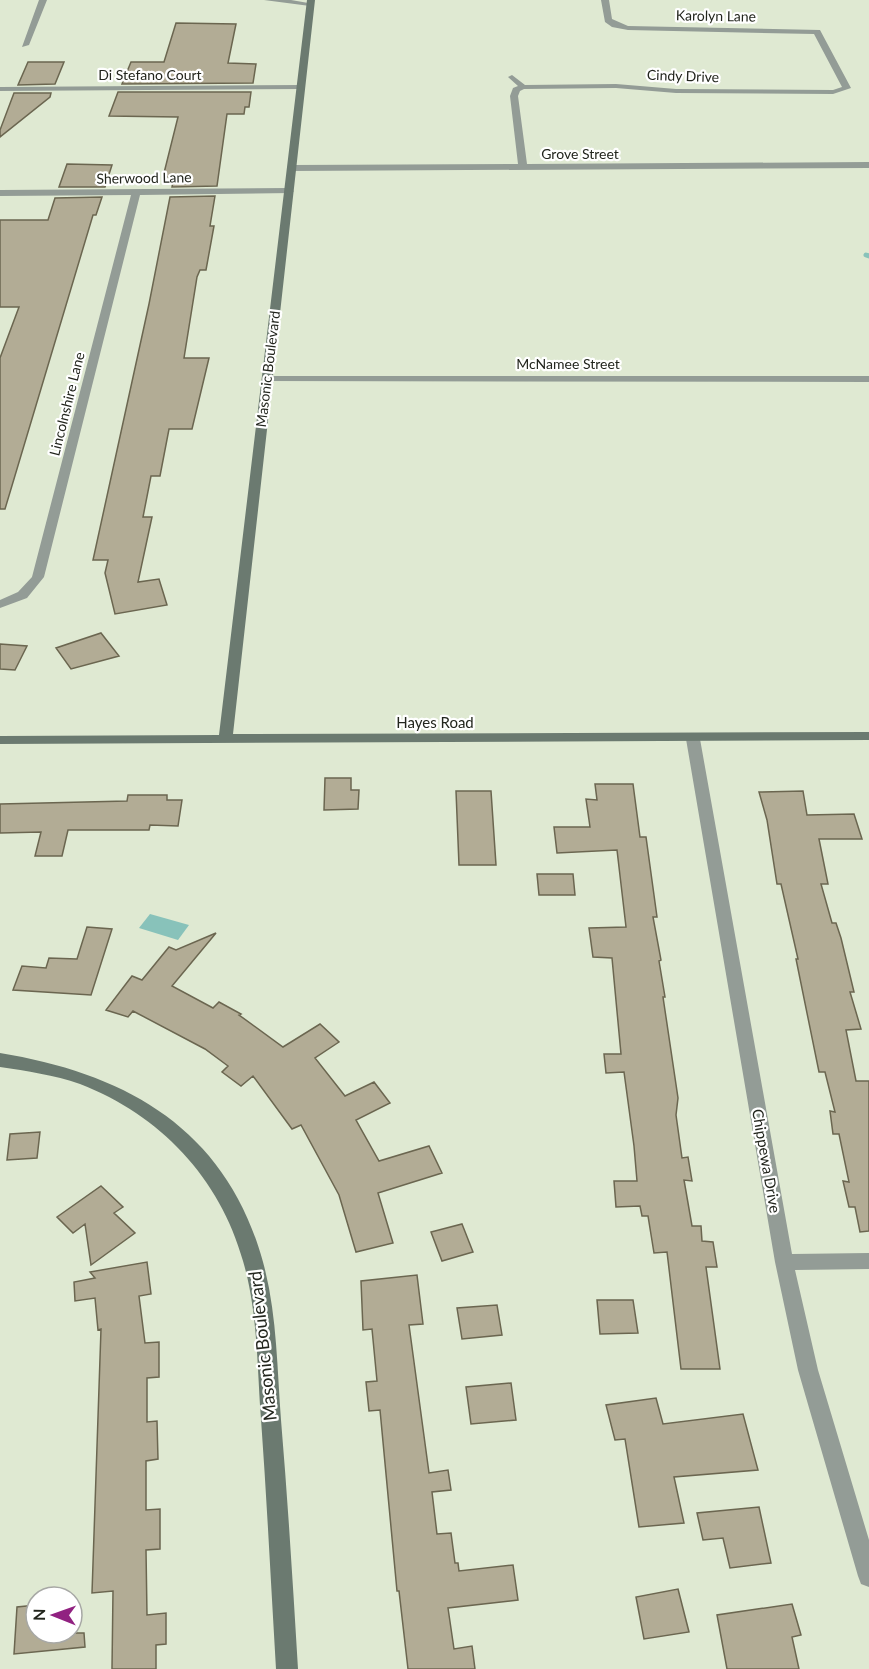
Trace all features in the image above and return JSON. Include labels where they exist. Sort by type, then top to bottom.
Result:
[{"type":"street","points":[[25,45],[43,0]]},
{"type":"street","points":[[268,0],[310,2]]},
{"type":"street","name":"Karolyn Lane","points":[[605,0],[606,17],[615,25],[638,28],[817,32],[846,83],[848,88],[842,91]]},
{"type":"street","name":"Masonic Boulevard","points":[[226,738],[310,2]]},
{"type":"street","points":[[512,77],[523,87],[516,90],[514,96],[523,167]]},
{"type":"street","name":"Cindy Drive","points":[[523,87],[616,86],[685,92],[842,91]]},
{"type":"street","name":"Di Stefano Court","points":[[0,89],[300,87]]},
{"type":"street","name":"Grove Street","points":[[292,168],[869,165]]},
{"type":"street","name":"Sherwood Lane","points":[[0,193],[289,190]]},
{"type":"street","name":"Lincolnshire Lane","points":[[0,604],[21,597],[32,588],[38,577],[136,192]]},
{"type":"street","name":"McNamee Street","points":[[267,379],[869,379]]},
{"type":"street","name":"Hayes Road","points":[[0,740],[693,739],[869,736]]},
{"type":"street","name":"Chippewa Drive","points":[[693,739],[784,1262],[808,1370],[869,1576]]},
{"type":"street","name":"Masonic Boulevard","points":[[0,1060],[48,1068],[93,1081],[124,1095],[152,1112],[200,1157],[222,1187],[239,1217],[253,1261],[263,1320],[287,1669]]},
{"type":"street","points":[[784,1262],[869,1261]]},
{"type":"water","points":[[150,914],[189,925],[178,940],[139,928]]},
{"type":"building","points":[[176,23],[236,24],[228,63],[256,64],[253,83],[122,84],[131,62],[164,62]]},
{"type":"building","points":[[28,62],[64,62],[55,84],[18,85]]},
{"type":"building","points":[[118,92],[251,92],[249,107],[245,107],[244,114],[227,114],[217,186],[172,187],[174,177],[163,177],[178,117],[109,116]]},
{"type":"building","points":[[14,93],[51,93],[50,97],[0,137],[0,130]]},
{"type":"building","points":[[67,164],[112,165],[105,187],[59,187]]},
{"type":"building","points":[[215,196],[210,226],[214,226],[206,270],[200,270],[197,277],[184,358],[209,358],[192,429],[169,429],[160,476],[151,476],[143,517],[152,517],[138,582],[159,579],[167,605],[115,614],[105,573],[108,560],[93,560],[170,197]]},
{"type":"building","points":[[102,197],[96,215],[93,215],[5,509],[0,509],[0,358],[19,307],[0,307],[0,220],[48,220],[55,198]]},
{"type":"building","points":[[101,633],[119,656],[71,669],[56,648]]},
{"type":"building","points":[[0,644],[27,646],[15,670],[0,669]]},
{"type":"building","points":[[325,778],[351,778],[351,790],[359,790],[358,809],[324,810]]},
{"type":"building","points":[[595,784],[633,784],[640,837],[646,837],[657,917],[653,917],[661,960],[659,961],[665,997],[663,997],[678,1098],[676,1115],[682,1158],[688,1157],[692,1181],[684,1180],[692,1226],[701,1226],[702,1241],[713,1242],[717,1267],[706,1267],[720,1369],[681,1369],[667,1252],[654,1253],[648,1216],[642,1216],[640,1206],[616,1207],[614,1181],[637,1181],[634,1146],[624,1072],[606,1073],[604,1054],[621,1054],[612,958],[593,957],[589,928],[626,927],[617,850],[557,853],[554,827],[590,827],[586,799],[597,800]]},
{"type":"building","points":[[456,791],[491,791],[496,865],[459,865]]},
{"type":"building","points":[[803,791],[807,815],[854,814],[862,839],[819,839],[828,884],[821,884],[832,923],[836,923],[841,938],[854,992],[850,992],[861,1029],[846,1030],[856,1081],[869,1081],[869,1231],[860,1232],[855,1207],[849,1207],[843,1181],[849,1182],[839,1134],[833,1134],[830,1111],[835,1112],[825,1072],[819,1072],[796,959],[798,959],[781,884],[777,884],[767,820],[759,792]]},
{"type":"building","points":[[128,795],[167,795],[167,800],[182,800],[178,826],[150,825],[149,830],[68,830],[62,856],[35,856],[41,832],[0,833],[0,804],[127,801]]},
{"type":"building","points":[[537,874],[573,874],[575,895],[539,895]]},
{"type":"building","points":[[87,927],[112,929],[91,995],[13,990],[22,966],[46,968],[49,958],[77,959]]},
{"type":"building","points":[[216,933],[172,986],[213,1008],[219,1002],[241,1014],[239,1015],[283,1047],[320,1024],[339,1042],[315,1058],[345,1096],[374,1082],[390,1103],[356,1120],[379,1161],[429,1146],[442,1173],[378,1193],[393,1243],[356,1252],[339,1195],[301,1125],[292,1129],[253,1076],[241,1086],[222,1072],[228,1066],[205,1049],[133,1011],[128,1017],[106,1010],[132,976],[142,980],[169,947],[176,950]]},
{"type":"building","points":[[40,1132],[37,1158],[7,1160],[10,1134]]},
{"type":"building","points":[[101,1186],[123,1207],[114,1213],[135,1233],[91,1265],[85,1224],[73,1233],[57,1217]]},
{"type":"building","points":[[462,1224],[473,1252],[442,1261],[431,1232]]},
{"type":"building","points":[[147,1262],[151,1294],[139,1296],[145,1343],[159,1342],[159,1377],[147,1378],[147,1422],[157,1421],[158,1459],[146,1461],[146,1510],[160,1509],[160,1549],[146,1550],[147,1615],[166,1613],[166,1644],[156,1645],[156,1669],[112,1669],[113,1591],[92,1593],[101,1329],[98,1330],[95,1298],[75,1301],[74,1282],[95,1278],[90,1272]]},
{"type":"building","points":[[417,1275],[423,1324],[409,1325],[429,1473],[448,1470],[451,1490],[432,1492],[437,1534],[451,1533],[455,1563],[458,1563],[459,1571],[513,1565],[518,1600],[448,1608],[454,1649],[472,1646],[475,1669],[408,1669],[399,1591],[397,1591],[380,1410],[369,1411],[366,1382],[377,1381],[372,1329],[363,1330],[361,1281]]},
{"type":"building","points":[[597,1300],[633,1300],[638,1333],[600,1334]]},
{"type":"building","points":[[497,1305],[502,1335],[462,1339],[457,1308]]},
{"type":"building","points":[[511,1383],[516,1420],[471,1424],[466,1387]]},
{"type":"building","points":[[656,1398],[663,1424],[743,1414],[758,1470],[674,1477],[684,1523],[639,1527],[625,1439],[615,1440],[606,1405]]},
{"type":"building","points":[[759,1507],[771,1563],[730,1568],[723,1538],[703,1540],[697,1513]]},
{"type":"building","points":[[678,1589],[689,1632],[644,1639],[636,1597]]},
{"type":"building","points":[[792,1604],[801,1635],[792,1637],[799,1669],[727,1669],[717,1615]]},
{"type":"building","points":[[24,1606],[24,1645],[84,1645],[84,1633],[85,1647],[14,1654],[17,1607]]}]
